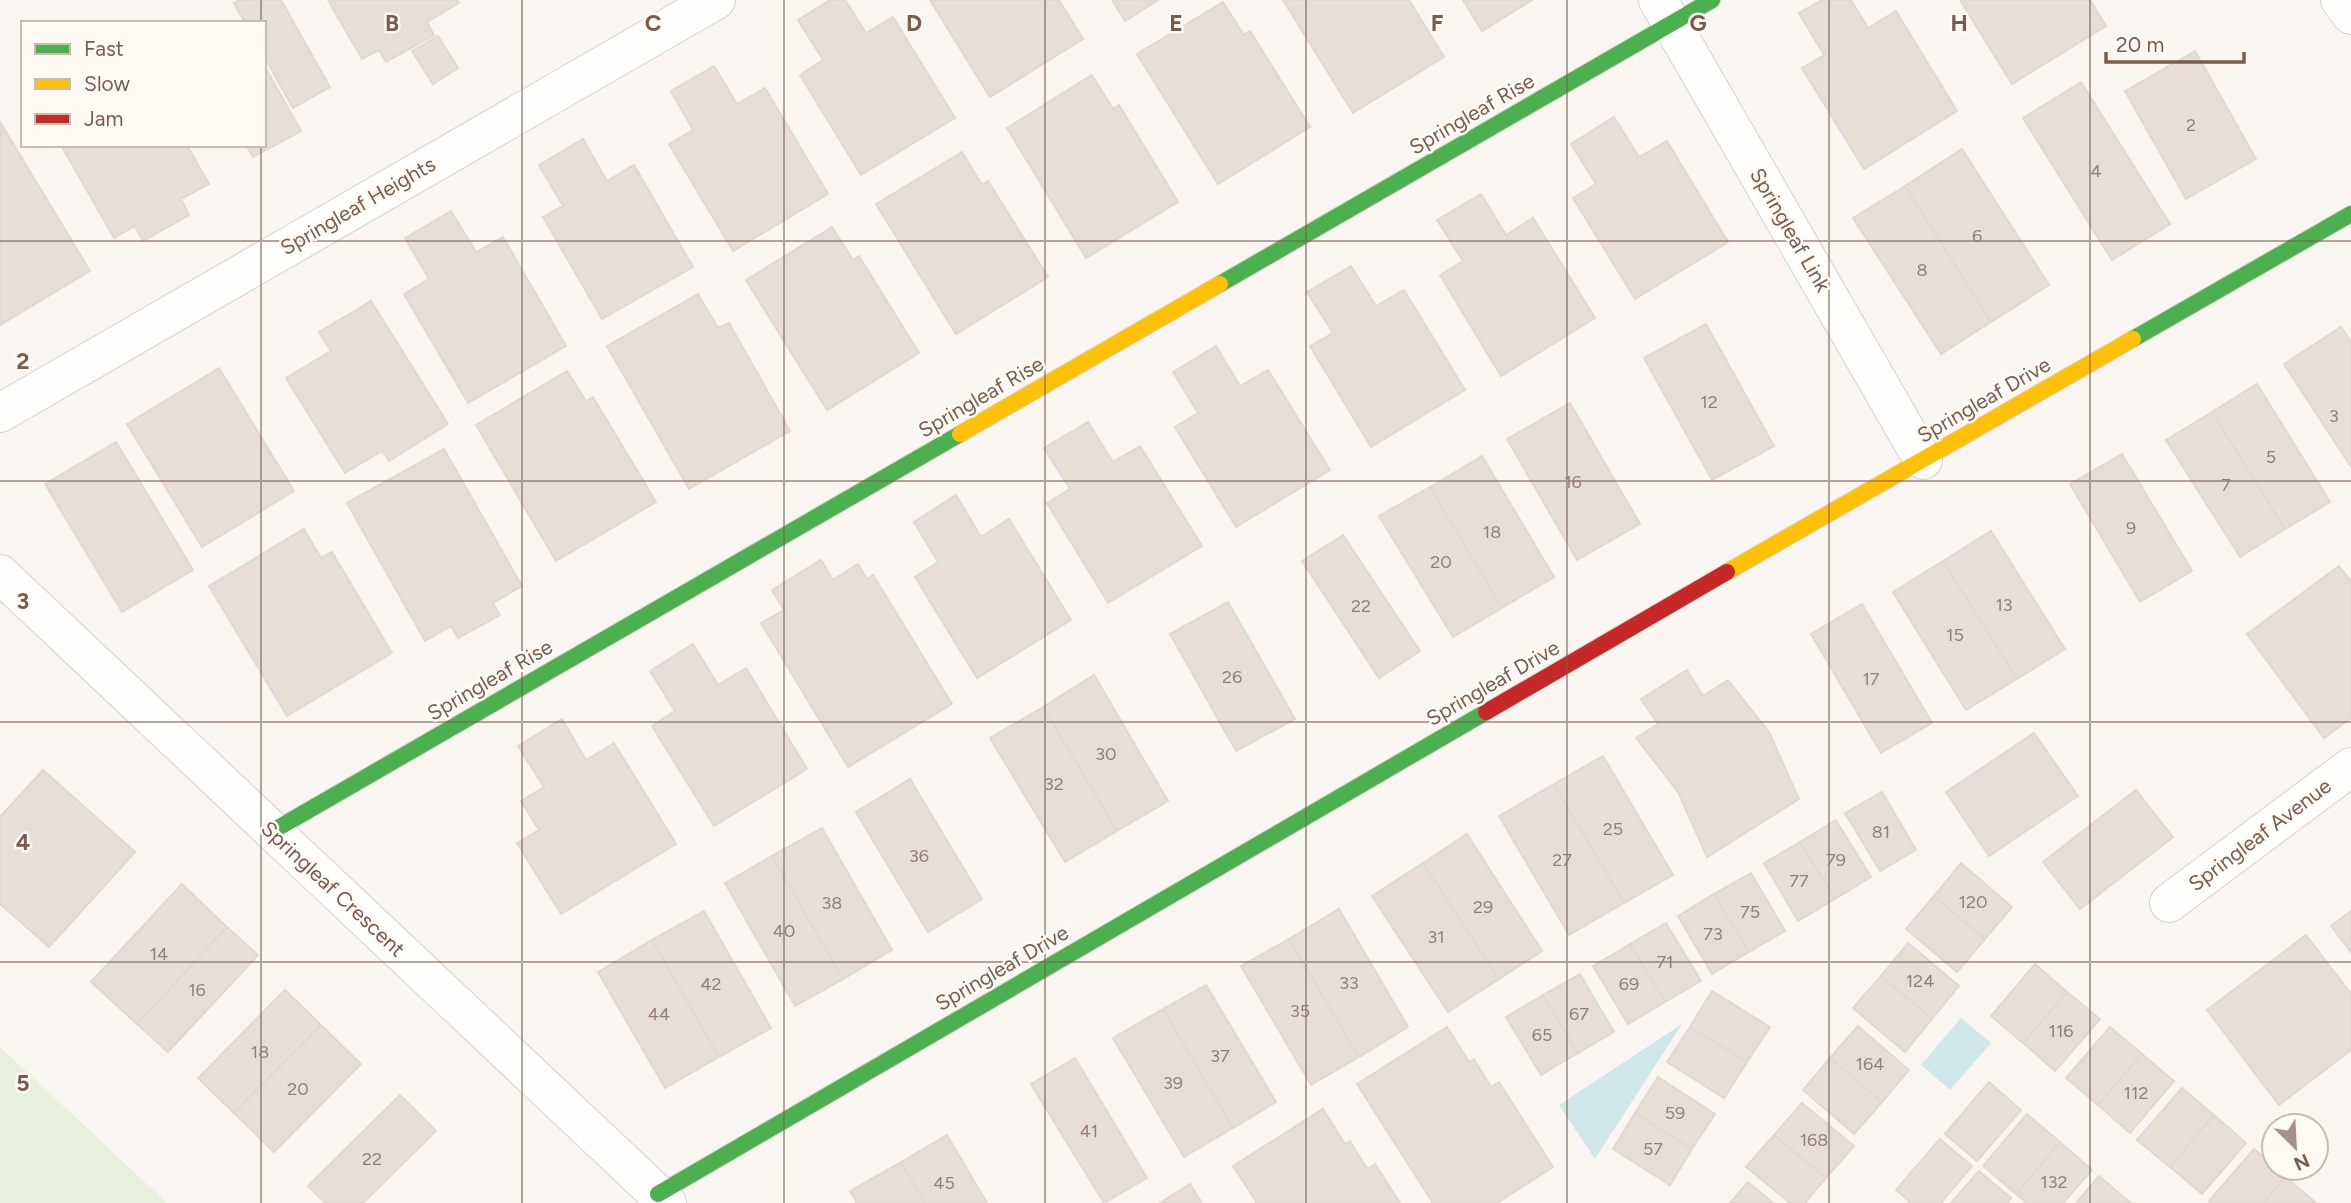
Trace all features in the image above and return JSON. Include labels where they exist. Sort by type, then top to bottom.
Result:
[{"type":"street","name":"Springleaf Heights","points":[[0,413],[716,0]]},
{"type":"street","name":"Springleaf Rise","points":[[271,832],[1665,12],[1712,0]]},
{"type":"street","points":[[2340,0],[2351,15]]},
{"type":"street","name":"Springleaf Link","points":[[1665,12],[1923,460]]},
{"type":"street","name":"Springleaf Drive","points":[[663,1199],[1639,623],[2351,214]]},
{"type":"street","name":"Springleaf Crescent","points":[[0,574],[663,1199]]},
{"type":"street","name":"Springleaf Avenue","points":[[2169,903],[2351,767]]},
{"type":"green space","points":[[0,1047],[167,1203],[0,1203]]},
{"type":"water","points":[[1961,1018],[1991,1043],[1950,1090],[1921,1065]]},
{"type":"water","points":[[1682,1024],[1595,1159],[1559,1105]]},
{"type":"building","points":[[240,0],[281,0],[330,87],[293,108],[266,60],[266,21],[244,21],[234,3]]},
{"type":"building","points":[[328,0],[457,0],[459,3],[427,22],[434,35],[386,62],[379,50],[362,59]]},
{"type":"building","points":[[830,0],[845,0],[866,33],[893,17],[955,118],[861,175],[800,75],[823,60],[798,20]]},
{"type":"building","points":[[930,0],[1059,0],[1083,39],[990,97]]},
{"type":"building","points":[[1112,0],[1158,0],[1125,21]]},
{"type":"building","points":[[1283,0],[1409,0],[1444,57],[1353,113]]},
{"type":"building","points":[[1463,0],[1532,0],[1482,31]]},
{"type":"building","points":[[1822,0],[1851,0],[1868,28],[1896,11],[1957,111],[1864,169],[1802,68],[1824,55],[1799,13]]},
{"type":"building","points":[[1960,0],[2090,0],[2106,26],[2012,84]]},
{"type":"building","points":[[1223,2],[1244,35],[1250,31],[1310,127],[1218,184],[1137,54]]},
{"type":"building","points":[[438,36],[458,68],[433,84],[412,51]]},
{"type":"building","points":[[2195,51],[2256,159],[2186,199],[2125,91]]},
{"type":"building","points":[[714,66],[737,104],[765,88],[828,194],[733,251],[669,144],[693,130],[671,91]]},
{"type":"building","points":[[266,69],[301,131],[253,157],[247,147],[266,147]]},
{"type":"building","points":[[1092,75],[1113,109],[1119,105],[1178,202],[1086,258],[1007,128]]},
{"type":"building","points":[[2081,82],[2170,224],[2112,260],[2023,118]]},
{"type":"building","points":[[1614,117],[1639,157],[1667,141],[1728,242],[1635,299],[1573,198],[1596,184],[1571,144]]},
{"type":"building","points":[[0,122],[90,271],[0,325]]},
{"type":"building","points":[[583,139],[607,181],[634,165],[693,267],[602,319],[543,217],[563,206],[539,165]]},
{"type":"building","points":[[62,147],[188,147],[209,184],[181,199],[189,215],[143,241],[135,226],[114,238]]},
{"type":"building","points":[[1962,149],[2049,285],[1991,322],[1905,186]]},
{"type":"building","points":[[962,152],[982,185],[988,181],[1048,277],[956,334],[876,204]]},
{"type":"building","points":[[1905,186],[1991,322],[1941,354],[1853,218]]},
{"type":"building","points":[[1481,194],[1506,235],[1533,218],[1595,318],[1501,376],[1440,275],[1463,261],[1437,220]]},
{"type":"building","points":[[451,211],[476,252],[503,237],[566,346],[468,403],[404,294],[429,279],[405,238]]},
{"type":"building","points":[[832,227],[853,260],[859,256],[919,353],[827,410],[746,280]]},
{"type":"building","points":[[1351,266],[1376,306],[1404,290],[1465,390],[1371,447],[1310,346],[1333,333],[1307,292]]},
{"type":"building","points":[[698,294],[718,328],[729,323],[790,431],[689,489],[607,346]]},
{"type":"building","points":[[371,301],[448,424],[389,461],[382,451],[345,473],[286,378],[331,351],[319,332]]},
{"type":"building","points":[[1706,324],[1774,446],[1712,480],[1644,358]]},
{"type":"building","points":[[2341,327],[2351,342],[2351,467],[2284,364]]},
{"type":"building","points":[[1216,346],[1240,386],[1268,370],[1330,470],[1236,527],[1175,427],[1198,413],[1173,372]]},
{"type":"building","points":[[219,368],[294,491],[202,547],[127,424]]},
{"type":"building","points":[[567,371],[586,401],[593,397],[656,502],[556,561],[476,425]]},
{"type":"building","points":[[2257,384],[2330,502],[2285,529],[2212,412]]},
{"type":"building","points":[[1570,403],[1640,524],[1577,560],[1507,439]]},
{"type":"building","points":[[2212,412],[2285,529],[2240,557],[2166,440]]},
{"type":"building","points":[[1088,422],[1113,462],[1140,446],[1202,546],[1108,603],[1047,503],[1070,489],[1044,448]]},
{"type":"building","points":[[116,442],[193,570],[122,612],[45,484]]},
{"type":"building","points":[[444,449],[522,586],[493,603],[500,615],[458,638],[451,626],[425,641],[347,503]]},
{"type":"building","points":[[2122,454],[2192,571],[2140,602],[2070,484]]},
{"type":"building","points":[[1482,456],[1554,577],[1502,608],[1430,487]]},
{"type":"building","points":[[1430,487],[1502,608],[1453,637],[1379,516]]},
{"type":"building","points":[[956,495],[981,537],[1009,519],[1071,620],[977,678],[915,577],[938,562],[914,522]]},
{"type":"building","points":[[304,529],[321,558],[332,552],[392,653],[287,716],[209,586]]},
{"type":"building","points":[[1991,531],[2065,649],[2017,679],[1943,561]]},
{"type":"building","points":[[1343,535],[1420,651],[1379,678],[1302,561]]},
{"type":"building","points":[[821,560],[833,580],[858,564],[867,579],[873,575],[952,704],[848,767],[761,623],[784,610],[772,590]]},
{"type":"building","points":[[1943,561],[2017,679],[1966,710],[1893,592]]},
{"type":"building","points":[[2339,566],[2351,581],[2351,718],[2324,738],[2247,634]]},
{"type":"building","points":[[1228,602],[1295,719],[1236,751],[1170,634]]},
{"type":"building","points":[[1862,604],[1932,723],[1881,753],[1811,634]]},
{"type":"building","points":[[693,644],[718,685],[746,668],[807,769],[714,826],[652,726],[675,711],[650,671]]},
{"type":"building","points":[[1687,670],[1703,696],[1728,680],[1769,732],[1799,799],[1707,857],[1678,792],[1636,738],[1658,724],[1641,699]]},
{"type":"building","points":[[1094,675],[1168,801],[1117,831],[1043,707]]},
{"type":"building","points":[[1043,707],[1117,831],[1065,862],[990,738]]},
{"type":"building","points":[[562,719],[586,760],[614,743],[676,844],[561,914],[517,843],[539,830],[521,801],[544,787],[518,746]]},
{"type":"building","points":[[2034,733],[2078,796],[1989,856],[1946,792]]},
{"type":"building","points":[[1603,756],[1673,875],[1624,903],[1554,784]]},
{"type":"building","points":[[43,770],[135,852],[49,947],[0,904],[0,817]]},
{"type":"building","points":[[910,779],[982,899],[928,932],[856,812]]},
{"type":"building","points":[[1554,784],[1624,903],[1569,935],[1499,816]]},
{"type":"building","points":[[2136,790],[2173,837],[2080,909],[2043,862]]},
{"type":"building","points":[[1882,792],[1916,850],[1880,871],[1845,813]]},
{"type":"building","points":[[1836,820],[1871,877],[1835,899],[1800,842]]},
{"type":"building","points":[[822,828],[892,950],[843,979],[772,856]]},
{"type":"building","points":[[1467,834],[1542,951],[1499,979],[1423,863]]},
{"type":"building","points":[[1800,842],[1835,899],[1798,921],[1764,863]]},
{"type":"building","points":[[772,856],[843,979],[795,1006],[725,883]]},
{"type":"building","points":[[1423,863],[1499,979],[1448,1012],[1372,896]]},
{"type":"building","points":[[1961,863],[2012,907],[1985,939],[1934,896]]},
{"type":"building","points":[[1751,873],[1785,931],[1749,952],[1714,894]]},
{"type":"building","points":[[182,884],[227,927],[137,1024],[91,982]]},
{"type":"building","points":[[1714,894],[1749,952],[1712,974],[1678,916]]},
{"type":"building","points":[[1934,896],[1985,939],[1957,972],[1906,929]]},
{"type":"building","points":[[1339,909],[1408,1027],[1359,1057],[1289,939]]},
{"type":"building","points":[[704,911],[771,1028],[719,1057],[652,940]]},
{"type":"building","points":[[2351,911],[2351,952],[2331,926]]},
{"type":"building","points":[[1666,923],[1701,981],[1665,1002],[1630,944]]},
{"type":"building","points":[[227,927],[258,955],[168,1052],[137,1024]]},
{"type":"building","points":[[2306,935],[2351,994],[2351,1050],[2279,1105],[2207,1010]]},
{"type":"building","points":[[1289,939],[1359,1057],[1311,1085],[1241,966]]},
{"type":"building","points":[[652,940],[719,1057],[665,1088],[598,972]]},
{"type":"building","points":[[1908,943],[1959,986],[1932,1019],[1881,976]]},
{"type":"building","points":[[1630,944],[1665,1002],[1628,1024],[1593,966]]},
{"type":"building","points":[[2035,964],[2067,992],[2023,1043],[1991,1016]]},
{"type":"building","points":[[1580,974],[1614,1032],[1578,1053],[1543,995]]},
{"type":"building","points":[[1881,976],[1932,1019],[1905,1052],[1853,1008]]},
{"type":"building","points":[[1206,985],[1276,1102],[1233,1128],[1163,1009]]},
{"type":"building","points":[[285,990],[321,1025],[234,1113],[198,1078]]},
{"type":"building","points":[[1712,991],[1770,1027],[1747,1062],[1690,1027]]},
{"type":"building","points":[[2067,992],[2100,1019],[2055,1071],[2023,1043]]},
{"type":"building","points":[[1543,995],[1578,1053],[1541,1075],[1506,1017]]},
{"type":"building","points":[[1163,1009],[1233,1128],[1184,1157],[1113,1038]]},
{"type":"building","points":[[321,1025],[361,1064],[274,1152],[234,1113]]},
{"type":"building","points":[[1858,1026],[1909,1070],[1882,1102],[1830,1058]]},
{"type":"building","points":[[1447,1027],[1469,1062],[1474,1059],[1491,1087],[1499,1082],[1553,1167],[1497,1203],[1433,1203],[1357,1084]]},
{"type":"building","points":[[1690,1027],[1747,1062],[1724,1098],[1667,1062]]},
{"type":"building","points":[[2110,1027],[2142,1054],[2098,1105],[2066,1078]]},
{"type":"building","points":[[2142,1054],[2174,1081],[2130,1133],[2098,1105]]},
{"type":"building","points":[[1075,1058],[1147,1178],[1104,1203],[1031,1084]]},
{"type":"building","points":[[1830,1058],[1882,1102],[1854,1134],[1803,1090]]},
{"type":"building","points":[[1658,1077],[1715,1114],[1692,1149],[1635,1113]]},
{"type":"building","points":[[1989,1082],[2021,1110],[1977,1161],[1945,1134]]},
{"type":"building","points":[[2182,1088],[2214,1115],[2170,1167],[2137,1140]]},
{"type":"building","points":[[400,1095],[436,1131],[363,1203],[325,1203],[308,1186]]},
{"type":"building","points":[[1802,1103],[1854,1146],[1826,1178],[1774,1135]]},
{"type":"building","points":[[1323,1109],[1345,1144],[1350,1141],[1367,1169],[1375,1164],[1400,1203],[1257,1203],[1233,1166]]},
{"type":"building","points":[[1635,1113],[1692,1149],[1670,1185],[1613,1149]]},
{"type":"building","points":[[2027,1114],[2060,1142],[2016,1194],[1983,1166]]},
{"type":"building","points":[[2214,1115],[2246,1143],[2202,1194],[2170,1167]]},
{"type":"building","points":[[947,1135],[987,1203],[925,1203],[901,1162]]},
{"type":"building","points":[[1774,1135],[1826,1178],[1805,1203],[1790,1203],[1746,1167]]},
{"type":"building","points":[[1940,1139],[1972,1166],[1941,1203],[1911,1203],[1896,1190]]},
{"type":"building","points":[[2060,1142],[2092,1170],[2063,1203],[2027,1203],[2016,1194]]},
{"type":"building","points":[[2254,1149],[2260,1154],[2260,1182],[2282,1182],[2263,1203],[2209,1201]]},
{"type":"building","points":[[901,1162],[925,1203],[857,1203],[850,1191]]},
{"type":"building","points":[[1979,1171],[2011,1198],[2007,1203],[1951,1203]]},
{"type":"building","points":[[2099,1176],[2131,1203],[2076,1203]]},
{"type":"building","points":[[1748,1182],[1773,1203],[1730,1203]]},
{"type":"building","points":[[2282,1182],[2292,1182],[2316,1203],[2263,1203]]},
{"type":"building","points":[[1190,1184],[1202,1203],[1160,1203]]},
{"type":"traffic: fast","points":[[1220,284],[1712,0]]},
{"type":"traffic: fast","points":[[2133,339],[2351,214]]},
{"type":"traffic: fast","points":[[271,832],[960,434]]},
{"type":"traffic: fast","points":[[658,1194],[1486,712]]},
{"type":"traffic: slow","points":[[960,434],[1220,284]]},
{"type":"traffic: slow","points":[[1727,572],[2133,339]]},
{"type":"traffic: jam","points":[[1486,712],[1727,572]]}]
